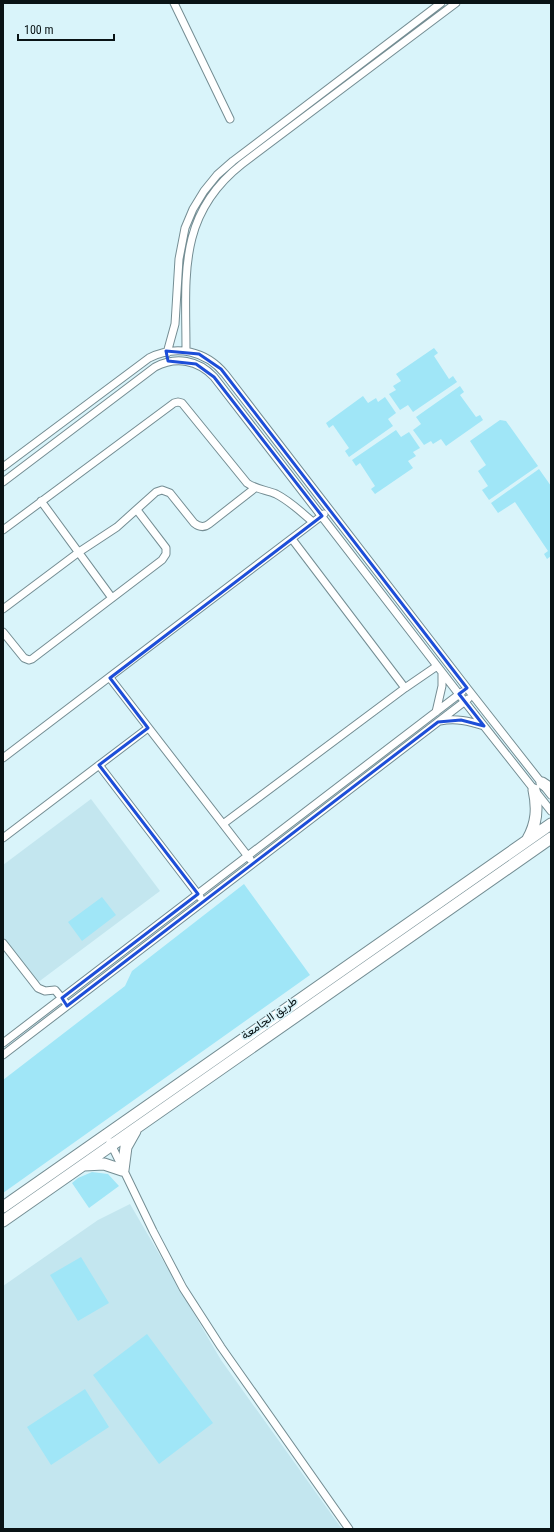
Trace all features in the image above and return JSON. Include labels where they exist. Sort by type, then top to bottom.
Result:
[{"type":"highway","points":[[528,840],[534,829],[537,801],[543,787]]},
{"type":"highway","name":"طريق الجامعة","points":[[472,887],[528,840],[551,824]]},
{"type":"highway","name":"طريق الجامعة","points":[[3,1207],[104,1136],[306,1002],[472,887],[551,838]]},
{"type":"highway","name":"طريق الجامعة","points":[[3,1221],[137,1127],[306,1002]]},
{"type":"highway","points":[[83,1165],[104,1164],[123,1172],[126,1147],[137,1127]]},
{"type":"street","points":[[174,3],[230,119]]},
{"type":"street","points":[[168,361],[166,351],[172,338],[175,324],[179,259],[182,239],[193,209],[210,182],[233,161],[441,3]]},
{"type":"street","points":[[186,351],[187,277],[190,244],[193,230],[200,213],[215,190],[227,176],[242,164],[456,3]]},
{"type":"street","points":[[3,468],[144,361],[166,351],[186,351],[205,357],[216,364],[226,374],[543,787],[551,811]]},
{"type":"street","points":[[200,366],[205,357]]},
{"type":"street","points":[[3,482],[159,364],[168,361],[185,361],[200,366],[214,377],[464,702],[484,726],[551,795]]},
{"type":"street","points":[[3,530],[174,403],[178,402],[182,404],[243,480],[255,488],[270,492],[282,498],[313,522]]},
{"type":"street","points":[[3,609],[79,552],[111,532],[156,492],[164,490],[172,495],[194,523],[198,526],[204,526],[209,524],[255,488]]},
{"type":"street","points":[[41,501],[112,598]]},
{"type":"street","points":[[3,632],[24,658],[29,660],[162,560],[166,554],[166,548],[137,510]]},
{"type":"street","points":[[3,758],[329,510]]},
{"type":"street","points":[[292,539],[405,688]]},
{"type":"street","points":[[223,824],[405,688],[437,666]]},
{"type":"street","points":[[436,712],[442,686],[442,673]]},
{"type":"street","points":[[110,678],[254,863]]},
{"type":"street","points":[[3,1043],[466,688]]},
{"type":"street","points":[[3,1055],[472,696]]},
{"type":"street","points":[[438,722],[450,719],[461,720],[484,726]]},
{"type":"street","points":[[3,838],[148,728]]},
{"type":"street","points":[[99,765],[203,902]]},
{"type":"street","points":[[3,943],[38,988],[45,991],[55,990],[67,1006]]},
{"type":"street","points":[[104,1136],[168,1261],[190,1299],[349,1529]]},
{"type":"highlighted area","points":[[166,351],[199,354],[221,369],[467,688],[459,694],[484,726],[461,720],[438,722],[67,1006],[62,998],[198,894],[99,765],[148,728],[110,678],[322,516],[214,377],[196,364],[168,361]]},
{"type":"shaded area","points":[[434,348],[438,353],[434,356],[449,379],[453,376],[457,382],[413,412],[408,405],[400,410],[389,394],[396,390],[393,386],[401,381],[396,374]]},
{"type":"shaded area","points":[[460,386],[464,392],[460,395],[476,417],[480,415],[483,420],[446,446],[441,439],[433,444],[431,441],[424,445],[413,430],[421,424],[416,417]]},
{"type":"shaded area","points":[[363,396],[368,403],[376,398],[378,402],[385,397],[396,413],[388,419],[393,426],[349,457],[345,451],[349,448],[333,425],[329,428],[326,423]]},
{"type":"shaded area","points":[[500,420],[506,421],[538,466],[489,500],[482,490],[488,486],[478,471],[486,465],[470,441]]},
{"type":"shaded area","points":[[396,430],[401,437],[409,432],[420,448],[413,452],[416,456],[408,461],[413,468],[375,494],[371,489],[375,486],[360,463],[356,466],[352,460]]},
{"type":"shaded area","points":[[539,469],[551,486],[551,556],[547,559],[544,554],[548,551],[515,502],[498,513],[491,503]]},
{"type":"shaded area","points":[[91,799],[160,891],[37,983],[3,937],[3,865]]},
{"type":"shaded area","points":[[244,884],[310,975],[3,1193],[3,1080],[125,986],[132,971]]},
{"type":"shaded area","points":[[102,897],[116,915],[82,941],[68,922]]},
{"type":"shaded area","points":[[92,1172],[108,1174],[119,1186],[89,1208],[72,1183],[78,1178]]},
{"type":"shaded area","points":[[130,1204],[221,1360],[342,1529],[3,1529],[3,1286],[98,1220]]},
{"type":"shaded area","points":[[81,1257],[109,1303],[78,1321],[50,1275]]},
{"type":"shaded area","points":[[147,1334],[213,1423],[159,1464],[93,1375]]},
{"type":"shaded area","points":[[85,1389],[109,1427],[51,1465],[27,1427]]}]
